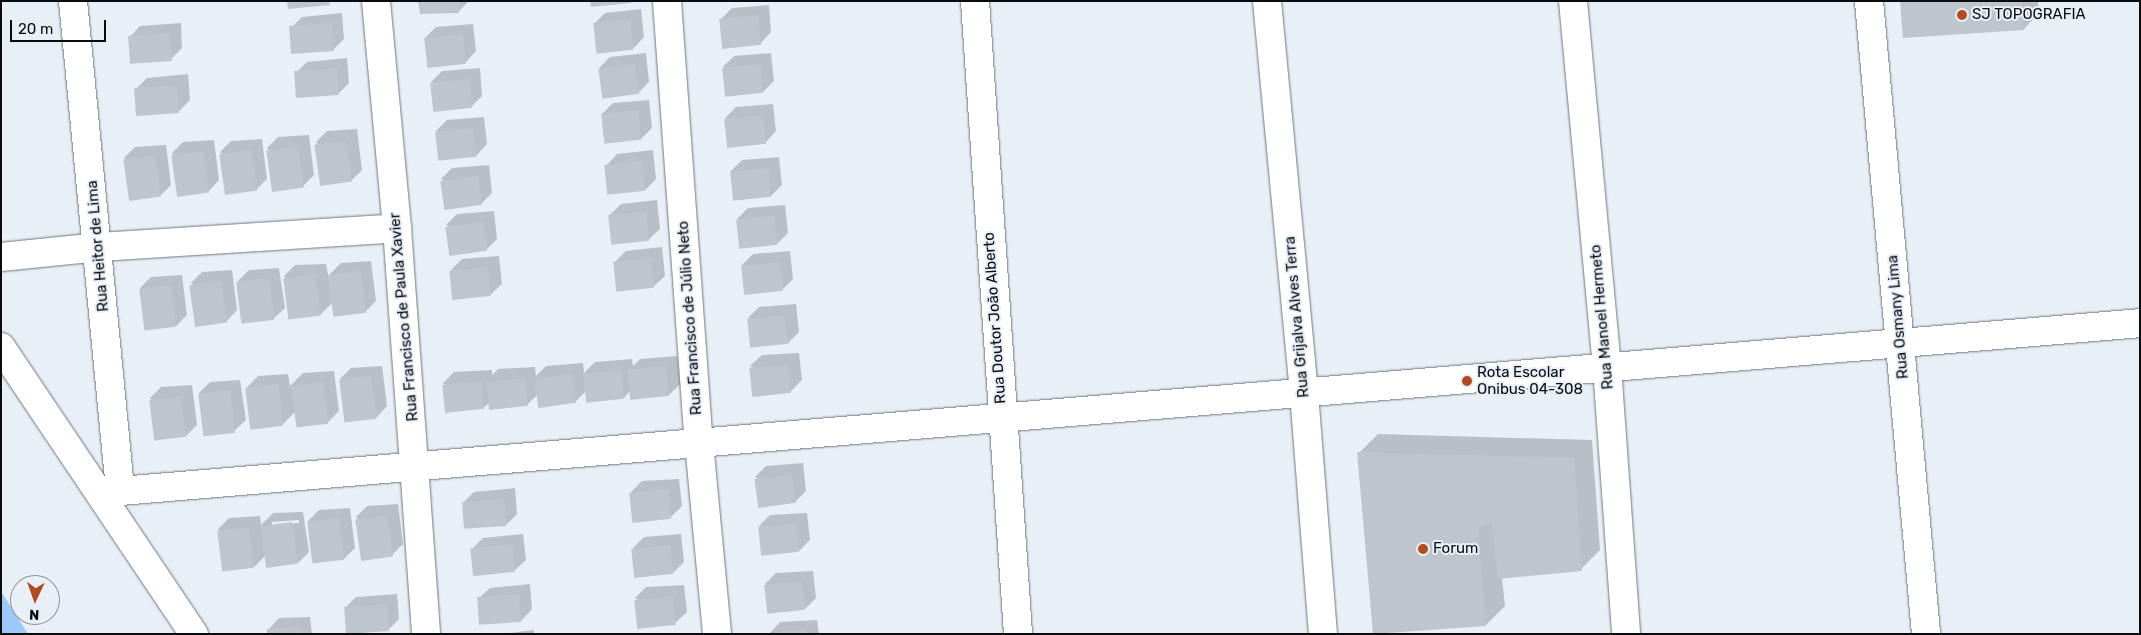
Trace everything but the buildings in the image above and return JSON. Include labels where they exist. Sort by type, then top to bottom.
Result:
[{"type":"street","name":"Rua Heitor de Lima","points":[[73,1],[99,247],[113,496]]},
{"type":"street","name":"Rua Francisco de Paula Xavier","points":[[376,1],[416,466],[426,634]]},
{"type":"street","name":"Rua Francisco de Júlio Neto","points":[[667,1],[699,443],[717,634]]},
{"type":"street","name":"Rua Doutor João Alberto","points":[[974,1],[1018,634]]},
{"type":"street","name":"Rua Grijalva Alves Terra","points":[[1267,1],[1304,393],[1322,634]]},
{"type":"street","name":"Rua Manoel Hermeto","points":[[1573,1],[1607,367],[1626,634]]},
{"type":"street","name":"Rua Osmany Lima","points":[[1869,1],[1926,634]]},
{"type":"street","points":[[1,257],[99,247],[397,228]]},
{"type":"street","points":[[113,496],[416,466],[2140,323]]},
{"type":"street","points":[[1,347],[113,496],[194,634]]},
{"type":"shaded area","points":[[1,591],[10,605],[10,625],[22,625],[28,634],[1,634]]},
{"type":"place","name":"SJ TOPOGRAFIA","points":[[1962,15]]},
{"type":"place","name":"Rota Escolar Onibus 04-308","points":[[1467,381]]},
{"type":"place","name":"Forum","points":[[1423,549]]}]
